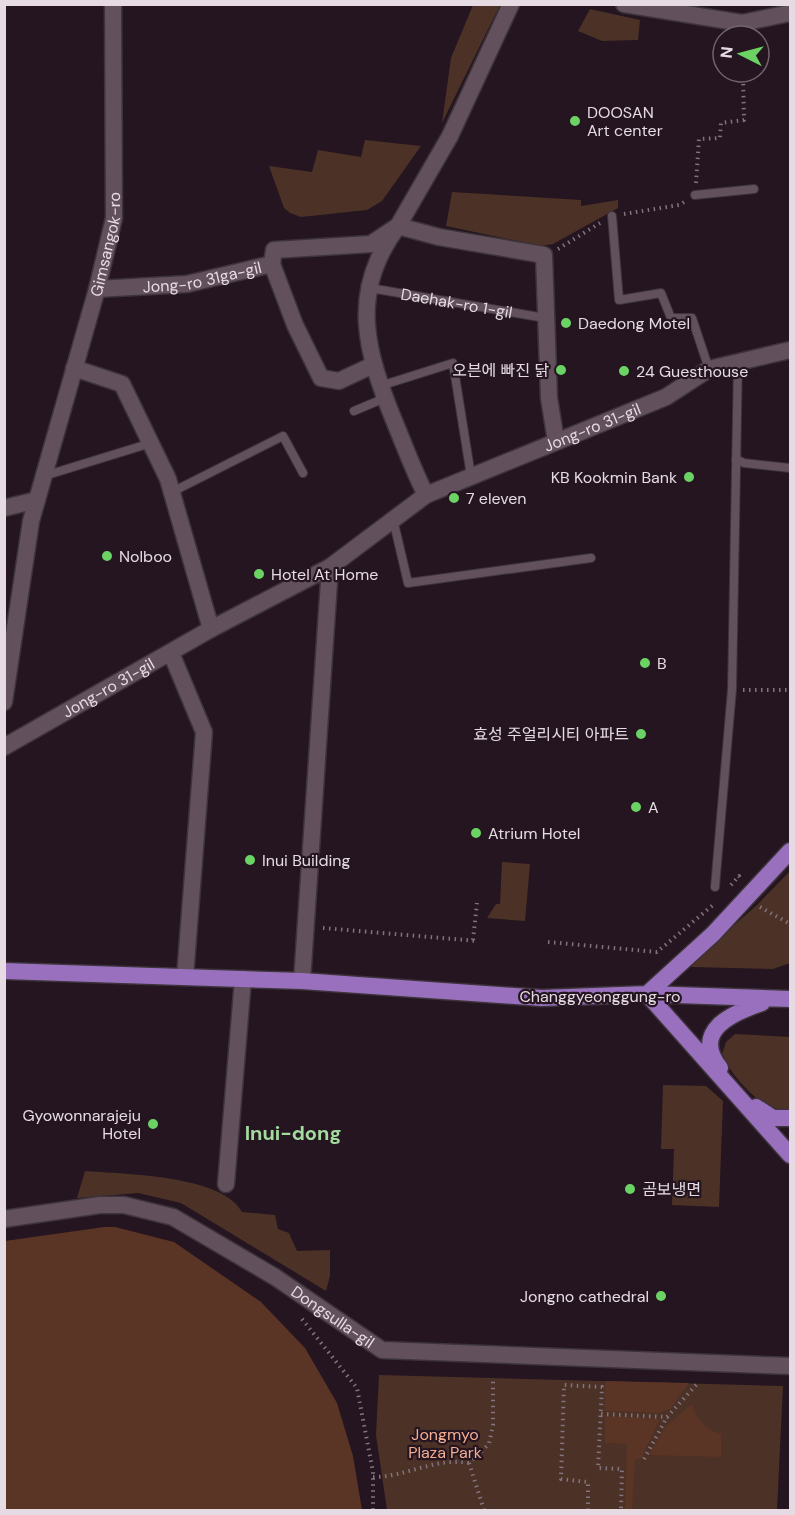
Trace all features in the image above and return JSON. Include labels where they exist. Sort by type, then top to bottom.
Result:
[{"type":"main road","points":[[790,851],[713,934],[647,994],[790,1155]]},
{"type":"main road","name":"Changgyeonggung-ro","points":[[4,970],[302,981],[542,998],[647,994],[782,999]]},
{"type":"main road","points":[[782,999],[721,1021],[713,1033],[711,1045],[718,1066],[757,1108],[773,1118],[790,1118]]},
{"type":"street","name":"Gimsangok-ro","points":[[4,702],[31,521],[97,289],[114,218],[113,4]]},
{"type":"street","points":[[426,495],[382,392],[373,365],[366,329],[370,288],[376,261],[450,136],[511,4]]},
{"type":"street","points":[[624,4],[742,23],[790,13]]},
{"type":"street","points":[[272,264],[274,250],[371,244],[398,226],[439,237],[544,255],[549,398],[556,441]]},
{"type":"street","name":"Jong-ro 31ga-gil","points":[[97,289],[187,284],[272,264],[295,325],[321,378],[339,381],[373,365]]},
{"type":"street","name":"Jong-ro 31-gil","points":[[4,747],[211,629],[330,567],[426,495],[666,397],[709,369],[790,350]]},
{"type":"street","points":[[74,368],[122,384],[172,492],[211,629]]},
{"type":"street","points":[[4,508],[37,500]]},
{"type":"street","points":[[302,981],[330,567]]},
{"type":"street","points":[[171,653],[204,732],[185,977]]},
{"type":"street","points":[[226,1184],[243,979]]},
{"type":"street","name":"Dongsulla-gil","points":[[4,1219],[100,1205],[124,1205],[173,1217],[275,1277],[382,1350],[790,1366]]},
{"type":"lane","points":[[695,195],[754,189]]},
{"type":"lane","points":[[612,216],[619,300],[661,293],[671,318],[692,318],[709,369]]},
{"type":"lane","name":"Daehak-ro 1-gil","points":[[370,288],[545,318]]},
{"type":"lane","points":[[715,887],[732,689],[738,361]]},
{"type":"lane","points":[[354,411],[382,392],[453,363],[471,476]]},
{"type":"lane","points":[[172,492],[283,436],[303,473]]},
{"type":"lane","points":[[44,476],[151,443]]},
{"type":"lane","points":[[736,459],[744,463],[790,468]]},
{"type":"lane","points":[[393,519],[408,583],[591,558]]},
{"type":"path","points":[[544,255],[612,216],[679,205],[695,195],[699,139],[720,138],[721,123],[744,120],[743,84]]},
{"type":"path","points":[[732,689],[790,690]]},
{"type":"path","points":[[549,942],[657,952],[715,904],[715,887]]},
{"type":"path","points":[[306,927],[476,940],[477,903]]},
{"type":"path","points":[[758,905],[790,924]]},
{"type":"path","points":[[298,1315],[357,1388],[373,1477],[373,1510]]},
{"type":"path","points":[[373,1477],[389,1477],[440,1463],[469,1463],[489,1444],[493,1425],[493,1378]]},
{"type":"path","points":[[644,1459],[667,1417],[697,1384]]},
{"type":"path","points":[[588,1510],[588,1482],[561,1479],[564,1385],[602,1387],[598,1468],[622,1469],[621,1510]]},
{"type":"path","points":[[601,1414],[667,1417]]},
{"type":"path","points":[[469,1463],[484,1510]]},
{"type":"green space","points":[[473,5],[500,5],[442,123],[451,58]]},
{"type":"green space","points":[[590,9],[640,20],[638,40],[602,41],[578,31]]},
{"type":"green space","points":[[365,140],[421,146],[382,201],[367,210],[301,217],[284,208],[269,166],[312,172],[318,150],[361,157]]},
{"type":"green space","points":[[452,192],[581,200],[581,206],[618,200],[618,208],[553,244],[541,246],[446,226]]},
{"type":"green space","points":[[502,862],[530,864],[525,921],[487,918],[496,904],[500,904]]},
{"type":"green space","points":[[790,871],[790,963],[773,969],[692,967],[691,963],[757,905]]},
{"type":"green space","points":[[735,1034],[790,1037],[790,1111],[778,1113],[770,1108],[753,1095],[732,1072],[722,1054],[726,1042]]},
{"type":"green space","points":[[663,1085],[706,1086],[723,1101],[719,1207],[672,1205],[674,1149],[661,1149]]},
{"type":"green space","points":[[85,1171],[146,1176],[194,1184],[215,1190],[231,1200],[242,1212],[275,1215],[278,1229],[289,1233],[297,1251],[330,1250],[330,1276],[326,1291],[181,1203],[138,1193],[77,1198]]},
{"type":"green space","name":"Jongmyo Plaza Park","points":[[379,1375],[783,1386],[777,1510],[387,1510],[376,1435]]},
{"type":"shaded area","points":[[115,1227],[174,1242],[261,1302],[305,1348],[337,1403],[353,1456],[362,1510],[5,1510],[5,1241]]},
{"type":"shaded area","points":[[605,1381],[689,1383],[670,1409],[658,1413],[605,1411]]},
{"type":"shaded area","points":[[692,1404],[702,1423],[721,1434],[721,1457],[649,1455],[665,1427]]},
{"type":"shaded area","points":[[605,1416],[660,1419],[641,1459],[635,1459],[632,1510],[625,1510],[627,1444],[605,1443]]},
{"type":"place","name":"DOOSAN Art center","points":[[575,121]]},
{"type":"place","name":"Daedong Motel","points":[[566,323]]},
{"type":"place","name":"오븐에 빠진 닭","points":[[561,370]]},
{"type":"place","name":"24 Guesthouse","points":[[624,371]]},
{"type":"place","name":"KB Kookmin Bank","points":[[689,477]]},
{"type":"place","name":"7 eleven","points":[[454,498]]},
{"type":"place","name":"Nolboo","points":[[107,556]]},
{"type":"place","name":"Hotel At Home","points":[[259,574]]},
{"type":"place","name":"B","points":[[645,663]]},
{"type":"place","name":"효성 주얼리시티 아파트","points":[[641,734]]},
{"type":"place","name":"A","points":[[636,807]]},
{"type":"place","name":"Atrium Hotel","points":[[476,833]]},
{"type":"place","name":"Inui Building","points":[[250,860]]},
{"type":"place","name":"Gyowonnarajeju Hotel","points":[[153,1124]]},
{"type":"place","name":"곰보냉면","points":[[630,1189]]},
{"type":"place","name":"Jongno cathedral","points":[[661,1296]]},
{"type":"district","name":"Inui-dong","points":[[293,1133]]}]
